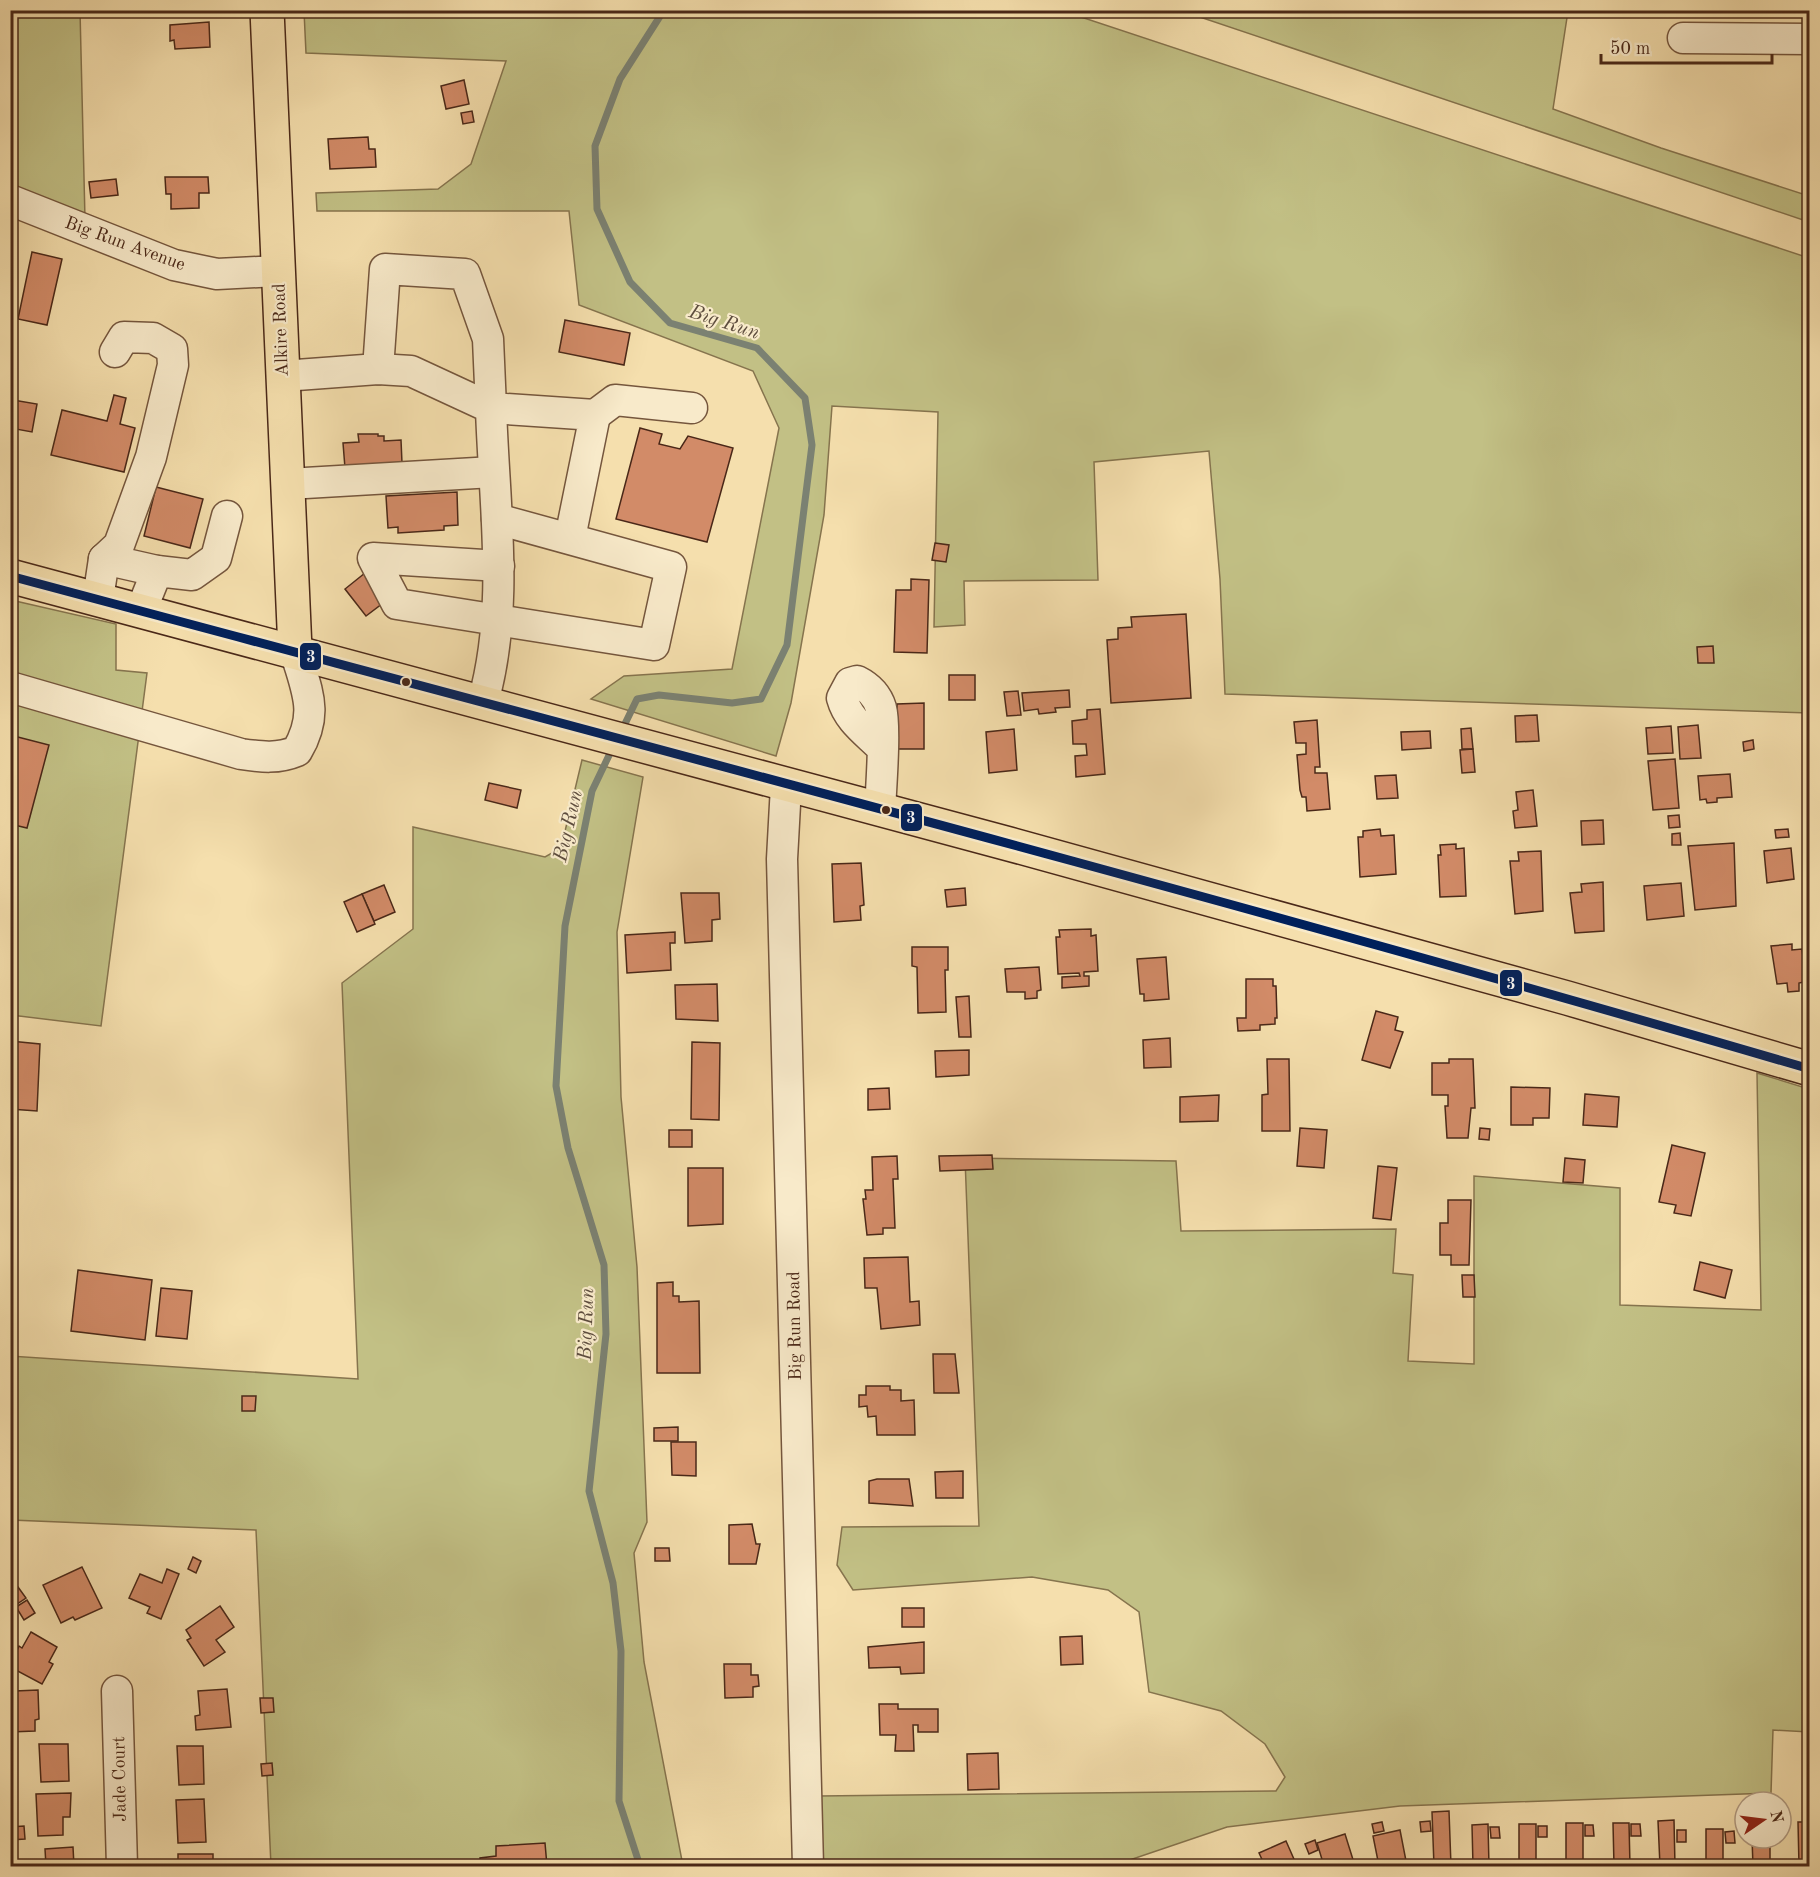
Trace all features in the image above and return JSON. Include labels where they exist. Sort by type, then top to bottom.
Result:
[{"type":"main road","name":"Alkire Road","points":[[267,10],[295,650]]},
{"type":"main road","points":[[10,576],[295,650],[1567,998],[1809,1069]]},
{"type":"street","points":[[1683,38],[1809,39]]},
{"type":"street","name":"Big Run Avenue","points":[[10,200],[174,265],[217,274],[278,271]]},
{"type":"street","points":[[378,369],[385,269],[465,274],[488,339],[499,566],[493,667],[483,702]]},
{"type":"street","points":[[98,599],[104,559],[120,545],[151,456],[174,365],[172,349],[153,338],[124,337],[115,352]]},
{"type":"street","points":[[283,376],[378,369],[411,371],[491,408],[595,415]]},
{"type":"street","points":[[570,538],[595,415],[615,399],[692,408]]},
{"type":"street","points":[[288,484],[493,472]]},
{"type":"street","points":[[104,559],[157,571],[192,575],[216,558],[227,516]]},
{"type":"street","points":[[497,519],[671,567],[654,645],[397,604],[373,558],[499,566]]},
{"type":"street","points":[[141,611],[157,571]]},
{"type":"street","points":[[10,687],[241,754],[283,757],[297,751],[310,724],[310,703],[295,650]]},
{"type":"street","points":[[880,810],[881,747]]},
{"type":"street","name":"Big Run Road","points":[[786,786],[782,859],[808,1866]]},
{"type":"street","name":"Jade Court","points":[[117,1691],[122,1866]]},
{"type":"shaded area","points":[[10,11],[80,11],[85,219],[11,190]]},
{"type":"shaded area","points":[[304,11],[1063,11],[1809,258],[1809,713],[1225,694],[1220,579],[1209,451],[1094,462],[1098,580],[964,581],[965,625],[934,627],[938,412],[832,406],[824,515],[791,703],[776,756],[591,699],[624,676],[732,669],[779,428],[753,371],[579,305],[569,211],[317,211],[316,193],[438,189],[471,164],[506,61],[306,53]]},
{"type":"shaded area","points":[[1182,11],[1568,11],[1553,109],[1661,148],[1809,196],[1809,222]]},
{"type":"shaded area","points":[[11,600],[116,624],[116,670],[147,673],[101,1026],[11,1015]]},
{"type":"shaded area","points":[[582,760],[643,777],[617,932],[621,1097],[637,1267],[647,1522],[634,1553],[644,1662],[683,1866],[271,1866],[256,1530],[11,1520],[10,1356],[358,1379],[342,983],[413,929],[413,827],[545,857],[561,848]]},
{"type":"shaded area","points":[[1757,1073],[1809,1089],[1809,1732],[1773,1730],[1771,1790],[1733,1790],[1733,1794],[1400,1806],[1227,1827],[1112,1866],[820,1866],[819,1796],[1276,1791],[1285,1777],[1265,1744],[1221,1711],[1149,1692],[1139,1612],[1108,1590],[1032,1577],[853,1590],[837,1565],[842,1527],[979,1526],[965,1158],[1176,1161],[1181,1231],[1396,1229],[1393,1273],[1413,1275],[1408,1361],[1474,1364],[1474,1176],[1620,1188],[1620,1305],[1761,1310]]},
{"type":"building","points":[[209,22],[210,47],[175,49],[174,40],[170,41],[170,25]]},
{"type":"building","points":[[464,80],[469,104],[446,109],[441,86]]},
{"type":"building","points":[[472,111],[474,122],[463,124],[461,113]]},
{"type":"building","points":[[368,137],[369,149],[375,149],[376,167],[330,169],[328,139]]},
{"type":"building","points":[[165,177],[208,177],[209,193],[199,193],[199,208],[171,209],[171,194],[166,194]]},
{"type":"building","points":[[116,179],[118,195],[91,198],[89,182]]},
{"type":"building","points":[[32,252],[62,259],[47,325],[18,319]]},
{"type":"building","points":[[565,320],[630,333],[624,365],[559,352]]},
{"type":"building","points":[[114,395],[126,398],[120,424],[135,428],[124,472],[51,455],[62,410],[107,421]]},
{"type":"building","points":[[13,400],[37,404],[32,432],[10,428]]},
{"type":"building","points":[[640,428],[662,434],[659,444],[680,449],[688,436],[733,448],[707,542],[616,519]]},
{"type":"building","points":[[358,434],[378,434],[378,436],[384,436],[384,441],[401,440],[402,463],[345,468],[343,443],[359,442]]},
{"type":"building","points":[[156,487],[203,499],[190,548],[144,536]]},
{"type":"building","points":[[457,492],[458,525],[444,526],[444,530],[398,533],[398,527],[388,528],[386,496]]},
{"type":"building","points":[[935,543],[949,545],[946,562],[932,560]]},
{"type":"building","points":[[365,573],[387,600],[366,616],[345,589]]},
{"type":"building","points":[[911,579],[929,580],[927,653],[894,652],[896,590],[911,590]]},
{"type":"building","points":[[1186,614],[1191,698],[1111,703],[1107,640],[1118,639],[1118,628],[1132,627],[1131,617]]},
{"type":"building","points":[[1713,646],[1714,663],[1698,663],[1697,647]]},
{"type":"building","points":[[949,675],[975,675],[975,700],[949,700]]},
{"type":"building","points":[[1069,690],[1070,707],[1055,708],[1056,712],[1039,714],[1038,709],[1024,711],[1022,693]]},
{"type":"building","points":[[1018,691],[1021,715],[1007,716],[1004,692]]},
{"type":"building","points":[[924,703],[924,749],[897,749],[897,704]]},
{"type":"building","points":[[1100,709],[1105,774],[1076,777],[1075,756],[1087,755],[1086,744],[1073,744],[1072,721],[1087,719],[1087,710]]},
{"type":"building","points":[[1537,715],[1539,741],[1516,742],[1515,716]]},
{"type":"building","points":[[1317,720],[1320,767],[1315,767],[1315,773],[1327,773],[1330,809],[1307,811],[1306,797],[1302,797],[1300,790],[1297,755],[1306,754],[1306,743],[1296,743],[1294,722]]},
{"type":"building","points":[[1698,725],[1701,758],[1680,759],[1678,727]]},
{"type":"building","points":[[1671,726],[1673,753],[1648,754],[1646,728]]},
{"type":"building","points":[[1471,728],[1473,749],[1462,749],[1461,729]]},
{"type":"building","points":[[1014,729],[1017,770],[989,773],[986,732]]},
{"type":"building","points":[[1430,731],[1431,748],[1402,750],[1401,732]]},
{"type":"building","points":[[10,735],[49,745],[27,828],[10,824]]},
{"type":"building","points":[[1753,740],[1754,749],[1744,751],[1743,742]]},
{"type":"building","points":[[1473,749],[1475,772],[1462,773],[1460,750]]},
{"type":"building","points":[[1675,759],[1679,808],[1653,810],[1648,761]]},
{"type":"building","points":[[1730,774],[1732,797],[1717,798],[1717,802],[1707,803],[1706,799],[1700,800],[1698,776]]},
{"type":"building","points":[[1396,775],[1398,798],[1377,799],[1375,776]]},
{"type":"building","points":[[489,783],[521,790],[517,808],[485,800]]},
{"type":"building","points":[[1533,790],[1537,826],[1515,828],[1513,811],[1518,810],[1516,792]]},
{"type":"building","points":[[1679,815],[1680,827],[1669,828],[1668,816]]},
{"type":"building","points":[[1603,820],[1604,844],[1582,845],[1581,821]]},
{"type":"building","points":[[1380,829],[1381,836],[1394,835],[1396,874],[1360,877],[1358,837],[1363,837],[1363,831]]},
{"type":"building","points":[[1788,829],[1789,837],[1776,838],[1775,830]]},
{"type":"building","points":[[1680,833],[1681,845],[1672,845],[1672,834]]},
{"type":"building","points":[[1734,843],[1736,906],[1695,910],[1688,846]]},
{"type":"building","points":[[1456,844],[1456,849],[1464,848],[1466,896],[1440,897],[1438,855],[1441,855],[1440,845]]},
{"type":"building","points":[[1791,848],[1794,879],[1767,883],[1764,851]]},
{"type":"building","points":[[1541,851],[1543,911],[1515,914],[1510,861],[1519,861],[1518,852]]},
{"type":"building","points":[[861,863],[864,905],[860,906],[861,920],[834,922],[832,864]]},
{"type":"building","points":[[1603,882],[1604,931],[1575,933],[1570,893],[1582,892],[1581,884]]},
{"type":"building","points":[[1681,883],[1684,916],[1647,920],[1644,886]]},
{"type":"building","points":[[384,885],[395,912],[374,921],[362,894]]},
{"type":"building","points":[[965,888],[966,905],[947,907],[945,890]]},
{"type":"building","points":[[681,893],[719,893],[720,919],[712,920],[712,941],[685,943]]},
{"type":"building","points":[[362,894],[375,924],[357,932],[344,902]]},
{"type":"building","points":[[1091,929],[1091,936],[1096,935],[1098,971],[1084,972],[1084,976],[1089,976],[1089,986],[1062,988],[1062,977],[1080,976],[1079,973],[1058,974],[1056,937],[1060,937],[1059,930]]},
{"type":"building","points":[[675,932],[675,943],[670,943],[671,970],[627,973],[625,935]]},
{"type":"building","points":[[1792,944],[1792,950],[1802,949],[1803,957],[1806,956],[1808,981],[1799,983],[1799,991],[1788,992],[1787,983],[1777,984],[1771,946]]},
{"type":"building","points":[[912,947],[948,947],[948,970],[945,970],[946,1012],[918,1013],[917,967],[912,966]]},
{"type":"building","points":[[1166,957],[1169,999],[1144,1001],[1144,994],[1140,994],[1137,959]]},
{"type":"building","points":[[1039,967],[1041,990],[1037,991],[1037,998],[1025,999],[1025,992],[1007,992],[1005,969]]},
{"type":"building","points":[[1246,979],[1273,979],[1273,986],[1276,986],[1277,1018],[1275,1018],[1275,1024],[1260,1025],[1260,1030],[1238,1031],[1237,1018],[1246,1018]]},
{"type":"building","points":[[717,984],[718,1021],[676,1019],[675,985]]},
{"type":"building","points":[[969,996],[971,1037],[959,1037],[956,997]]},
{"type":"building","points":[[1376,1011],[1398,1017],[1395,1030],[1403,1032],[1390,1068],[1362,1060]]},
{"type":"building","points":[[1170,1038],[1171,1067],[1144,1068],[1143,1040]]},
{"type":"building","points":[[10,1041],[40,1044],[37,1111],[10,1109]]},
{"type":"building","points":[[692,1042],[720,1043],[719,1120],[691,1119]]},
{"type":"building","points":[[969,1050],[969,1075],[936,1077],[935,1051]]},
{"type":"building","points":[[1267,1059],[1289,1059],[1290,1131],[1262,1131],[1262,1095],[1268,1094]]},
{"type":"building","points":[[1449,1059],[1473,1059],[1475,1108],[1471,1108],[1468,1138],[1447,1138],[1445,1106],[1448,1106],[1448,1095],[1432,1095],[1432,1063],[1449,1063]]},
{"type":"building","points":[[1511,1087],[1550,1088],[1549,1118],[1533,1118],[1533,1125],[1511,1125]]},
{"type":"building","points":[[889,1088],[890,1109],[868,1110],[868,1089]]},
{"type":"building","points":[[1585,1094],[1619,1097],[1617,1127],[1583,1125]]},
{"type":"building","points":[[1219,1095],[1218,1121],[1180,1122],[1180,1097]]},
{"type":"building","points":[[1300,1128],[1327,1130],[1324,1168],[1297,1166]]},
{"type":"building","points":[[1480,1128],[1490,1129],[1489,1140],[1479,1139]]},
{"type":"building","points":[[669,1130],[692,1130],[692,1147],[669,1147]]},
{"type":"building","points":[[1672,1145],[1705,1153],[1691,1216],[1674,1213],[1676,1205],[1659,1202]]},
{"type":"building","points":[[992,1155],[993,1169],[940,1171],[939,1156]]},
{"type":"building","points":[[897,1156],[898,1179],[893,1179],[895,1228],[883,1228],[883,1234],[867,1235],[863,1199],[866,1199],[865,1190],[873,1190],[872,1157]]},
{"type":"building","points":[[1565,1158],[1585,1160],[1583,1183],[1563,1182]]},
{"type":"building","points":[[1378,1166],[1397,1168],[1391,1220],[1373,1218]]},
{"type":"building","points":[[688,1168],[723,1168],[723,1224],[688,1226]]},
{"type":"building","points":[[1448,1200],[1471,1200],[1469,1265],[1451,1265],[1451,1255],[1440,1255],[1440,1223],[1448,1223]]},
{"type":"building","points":[[908,1257],[910,1302],[919,1301],[920,1325],[881,1329],[877,1288],[865,1288],[864,1258]]},
{"type":"building","points":[[1700,1262],[1732,1270],[1725,1298],[1694,1290]]},
{"type":"building","points":[[78,1270],[152,1280],[145,1340],[71,1331]]},
{"type":"building","points":[[1462,1275],[1474,1275],[1475,1297],[1463,1297]]},
{"type":"building","points":[[673,1282],[673,1296],[679,1296],[679,1302],[699,1301],[700,1373],[657,1373],[657,1283]]},
{"type":"building","points":[[161,1288],[192,1291],[187,1339],[156,1336]]},
{"type":"building","points":[[933,1354],[955,1354],[959,1393],[934,1393]]},
{"type":"building","points":[[866,1386],[890,1386],[890,1390],[901,1390],[901,1401],[914,1400],[915,1435],[877,1435],[876,1416],[868,1417],[867,1406],[859,1407],[859,1395],[866,1395]]},
{"type":"building","points":[[242,1396],[256,1396],[255,1411],[242,1411]]},
{"type":"building","points":[[678,1427],[678,1441],[654,1441],[654,1428]]},
{"type":"building","points":[[671,1442],[696,1442],[696,1476],[672,1475]]},
{"type":"building","points":[[963,1471],[963,1498],[936,1498],[935,1472]]},
{"type":"building","points":[[909,1479],[913,1506],[869,1503],[869,1481]]},
{"type":"building","points":[[752,1524],[756,1544],[760,1544],[756,1564],[729,1564],[729,1525]]},
{"type":"building","points":[[655,1548],[669,1548],[670,1561],[655,1561]]},
{"type":"building","points":[[193,1557],[201,1561],[196,1573],[188,1569]]},
{"type":"building","points":[[82,1567],[102,1608],[75,1620],[73,1617],[61,1623],[43,1585]]},
{"type":"building","points":[[167,1569],[179,1574],[161,1619],[147,1613],[150,1607],[129,1598],[140,1574],[162,1583]]},
{"type":"building","points":[[18,1587],[26,1598],[14,1606],[10,1601],[10,1592]]},
{"type":"building","points":[[27,1600],[35,1613],[24,1620],[16,1607]]},
{"type":"building","points":[[220,1606],[234,1627],[216,1640],[225,1652],[204,1666],[187,1640],[191,1638],[186,1630]]},
{"type":"building","points":[[902,1608],[924,1608],[924,1627],[902,1627]]},
{"type":"building","points":[[31,1632],[57,1647],[49,1662],[53,1664],[42,1684],[10,1667],[19,1646],[22,1648]]},
{"type":"building","points":[[1082,1636],[1083,1664],[1061,1665],[1060,1637]]},
{"type":"building","points":[[924,1642],[924,1673],[901,1674],[900,1667],[869,1668],[868,1647]]},
{"type":"building","points":[[724,1664],[751,1664],[751,1675],[758,1675],[759,1686],[753,1687],[753,1697],[725,1698]]},
{"type":"building","points":[[227,1689],[231,1727],[196,1730],[195,1716],[200,1715],[198,1691]]},
{"type":"building","points":[[38,1690],[39,1719],[35,1720],[35,1731],[10,1732],[10,1704],[15,1704],[15,1691]]},
{"type":"building","points":[[260,1698],[273,1698],[274,1712],[261,1713]]},
{"type":"building","points":[[879,1704],[898,1704],[898,1709],[938,1709],[938,1732],[918,1732],[918,1725],[913,1725],[914,1751],[895,1751],[896,1735],[880,1735]]},
{"type":"building","points":[[39,1744],[68,1744],[69,1781],[41,1782]]},
{"type":"building","points":[[177,1746],[203,1746],[204,1784],[179,1785]]},
{"type":"building","points":[[998,1753],[999,1789],[968,1790],[967,1754]]},
{"type":"building","points":[[272,1763],[273,1775],[262,1776],[261,1764]]},
{"type":"building","points":[[71,1793],[70,1817],[63,1817],[63,1835],[38,1836],[36,1794]]},
{"type":"building","points":[[204,1799],[206,1842],[178,1843],[176,1800]]},
{"type":"building","points":[[1449,1811],[1451,1866],[1434,1866],[1432,1812]]},
{"type":"building","points":[[1674,1820],[1675,1866],[1660,1866],[1658,1821]]},
{"type":"building","points":[[1430,1821],[1431,1831],[1421,1832],[1420,1822]]},
{"type":"building","points":[[1382,1822],[1384,1831],[1374,1833],[1372,1824]]},
{"type":"building","points":[[1798,1822],[1810,1822],[1810,1866],[1799,1866]]},
{"type":"building","points":[[1566,1823],[1583,1823],[1583,1866],[1566,1866]]},
{"type":"building","points":[[1613,1823],[1629,1823],[1630,1866],[1614,1866]]},
{"type":"building","points":[[1488,1824],[1489,1866],[1473,1866],[1472,1825]]},
{"type":"building","points":[[1519,1824],[1536,1824],[1536,1866],[1519,1866]]},
{"type":"building","points":[[1631,1824],[1640,1824],[1641,1836],[1631,1836]]},
{"type":"building","points":[[1585,1825],[1593,1825],[1594,1836],[1585,1836]]},
{"type":"building","points":[[24,1826],[25,1839],[10,1840],[10,1827]]},
{"type":"building","points":[[1538,1826],[1547,1826],[1547,1837],[1538,1837]]},
{"type":"building","points":[[1490,1827],[1499,1827],[1500,1838],[1491,1838]]},
{"type":"building","points":[[1706,1829],[1723,1829],[1723,1866],[1706,1866]]},
{"type":"building","points":[[1400,1830],[1407,1866],[1379,1866],[1373,1836]]},
{"type":"building","points":[[1677,1830],[1686,1830],[1686,1842],[1677,1842]]},
{"type":"building","points":[[1733,1831],[1733,1843],[1726,1843],[1725,1832]]},
{"type":"building","points":[[1345,1834],[1355,1866],[1324,1866],[1317,1843]]},
{"type":"building","points":[[1315,1840],[1318,1850],[1309,1854],[1305,1844]]},
{"type":"building","points":[[1286,1841],[1297,1866],[1265,1866],[1259,1853]]},
{"type":"building","points":[[545,1843],[547,1866],[481,1866],[480,1858],[496,1856],[496,1846]]},
{"type":"building","points":[[73,1847],[74,1866],[46,1866],[45,1849]]},
{"type":"building","points":[[1752,1850],[1770,1850],[1770,1866],[1753,1866]]},
{"type":"building","points":[[178,1854],[213,1854],[213,1866],[178,1866]]},
{"type":"waterway","name":"Big Run","points":[[621,732],[637,699],[659,695],[732,703],[761,699],[787,645],[812,445],[805,398],[757,348],[670,323],[630,282],[597,209],[595,146],[620,79],[664,10]]},
{"type":"waterway","name":"Big Run","points":[[613,747],[592,791],[565,926],[556,1086],[568,1148],[604,1265],[606,1334],[589,1491],[613,1583],[621,1651],[619,1801],[640,1866]]},
{"type":"transit line","name":"3","points":[[10,576],[1137,879],[1810,1069]]}]
